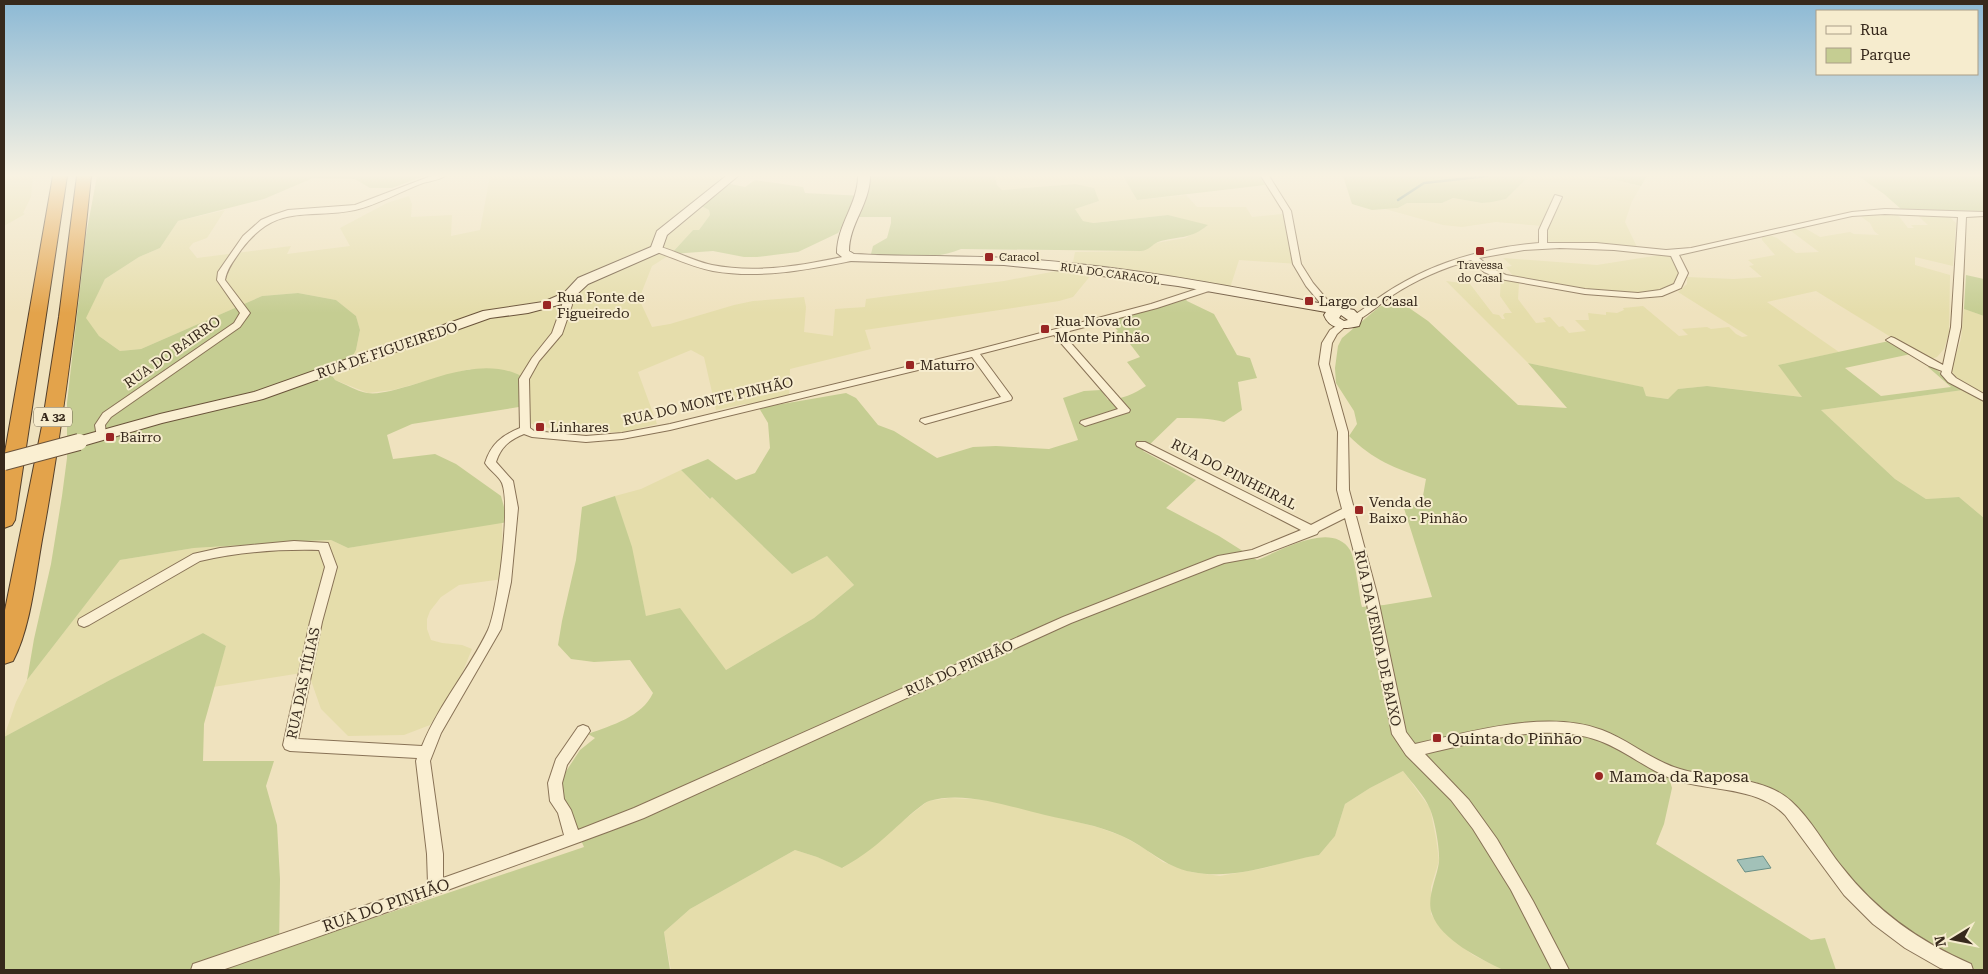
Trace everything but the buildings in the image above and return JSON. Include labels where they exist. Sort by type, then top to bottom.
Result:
[{"type":"highway","name":"A 32","points":[[4,520],[53,221]]},
{"type":"highway","name":"A 32","points":[[4,654],[17,611],[52,426],[68,317],[79,221]]},
{"type":"street","name":"RUA DO BAIRRO","points":[[101,435],[100,426],[107,415],[236,325],[245,313],[221,280],[222,272],[256,227],[266,221]]},
{"type":"street","points":[[677,221],[661,234],[657,249],[693,263],[718,268],[766,272],[851,258]]},
{"type":"street","points":[[851,221],[845,232],[842,245],[843,253],[851,258]]},
{"type":"street","points":[[1289,221],[1297,264],[1309,284],[1336,315],[1352,324],[1355,318],[1366,313],[1382,298],[1393,291],[1439,268],[1472,256],[1543,245],[1612,247],[1674,253],[1772,233],[1807,221]]},
{"type":"street","points":[[1543,245],[1543,230],[1547,221]]},
{"type":"street","points":[[1962,221],[1956,326],[1945,369],[1946,374],[1952,380],[1984,398]]},
{"type":"street","name":"RUA DE FIGUEIREDO","points":[[4,462],[101,435],[258,396],[488,314],[528,309],[567,296],[583,281],[657,249]]},
{"type":"street","points":[[1472,256],[1490,272],[1511,279],[1590,293],[1634,296],[1665,292],[1675,287],[1681,281],[1682,268],[1674,253]]},
{"type":"street","name":"RUA DO CARACOL","points":[[851,258],[1025,263],[1209,288],[1336,315]]},
{"type":"street","name":"RUA DO MONTE PINHÃO","points":[[525,430],[532,434],[586,439],[622,436],[670,427],[1056,332],[1154,306],[1209,288]]},
{"type":"street","points":[[436,888],[435,854],[423,761],[435,730],[495,630],[505,582],[512,508],[507,481],[490,463],[493,453],[502,440],[525,430],[524,379],[535,360],[557,334],[567,305],[567,296]]},
{"type":"street","name":"RUA DA VENDA DE BAIXO","points":[[1336,315],[1333,332],[1326,343],[1324,364],[1343,432],[1343,490],[1371,594],[1399,734],[1411,751],[1462,803],[1481,827],[1534,916],[1560,970]]},
{"type":"street","points":[[1056,332],[1125,410],[1085,423]]},
{"type":"street","points":[[1891,340],[1927,362],[1945,369]]},
{"type":"street","points":[[925,421],[1007,398],[974,353]]},
{"type":"street","name":"RUA DO PINHEIRAL","points":[[1141,444],[1313,531]]},
{"type":"street","name":"RUA DO PINHÃO","points":[[199,970],[574,839],[640,813],[1067,620],[1222,559],[1253,554],[1313,531],[1349,511]]},
{"type":"street","name":"RUA DAS TÍLIAS","points":[[84,622],[197,557],[220,552],[294,545],[324,546],[331,567],[316,622],[290,745],[427,752]]},
{"type":"street","points":[[1411,751],[1536,728],[1586,730],[1606,737],[1678,774],[1748,789],[1770,796],[1785,805],[1795,816],[1839,876],[1867,909],[1896,934],[1923,951],[1965,970]]},
{"type":"street","points":[[574,839],[564,810],[557,800],[555,783],[560,763],[583,731]]},
{"type":"shaded area","points":[[4,221],[12,221],[4,226]]},
{"type":"shaded area","points":[[178,221],[218,221],[207,238],[193,243],[189,248],[197,258],[291,246],[287,254],[350,246],[340,228],[352,221],[452,221],[451,236],[480,230],[482,221],[705,221],[699,230],[693,230],[671,254],[652,266],[639,299],[652,327],[670,324],[753,301],[804,297],[806,307],[804,332],[833,336],[835,309],[865,307],[866,299],[1004,281],[1062,270],[1073,262],[1075,252],[1141,251],[1156,243],[1185,238],[1207,226],[1191,221],[1293,221],[1297,236],[1298,264],[1239,260],[1230,288],[1096,269],[1073,297],[1059,301],[865,330],[871,349],[790,369],[789,403],[759,408],[745,404],[716,410],[704,357],[691,350],[638,372],[657,424],[623,432],[585,433],[536,426],[529,422],[525,406],[470,369],[393,390],[368,393],[335,380],[331,374],[356,350],[360,330],[356,316],[336,300],[298,293],[262,296],[141,349],[120,351],[99,336],[85,318],[105,279],[139,257],[160,248]]},
{"type":"shaded area","points":[[1085,221],[1107,221],[1092,223]]},
{"type":"shaded area","points":[[1430,221],[1625,221],[1637,247],[1543,241],[1543,226],[1496,222],[1462,227]]},
{"type":"shaded area","points":[[1868,221],[1903,221],[1908,228],[1914,228],[1911,225],[1928,225],[1924,221],[1956,223],[1953,266],[1915,257],[1915,265],[1950,275],[1949,333],[1944,349],[1937,357],[1931,359],[1920,355],[1816,291],[1767,302],[1839,352],[1778,365],[1803,397],[1707,386],[1678,389],[1669,399],[1646,396],[1642,387],[1528,363],[1446,281],[1470,284],[1493,314],[1499,315],[1502,319],[1505,319],[1503,315],[1505,313],[1512,313],[1500,296],[1501,278],[1519,283],[1518,299],[1536,323],[1546,322],[1543,318],[1550,317],[1559,327],[1563,326],[1569,333],[1586,331],[1575,320],[1589,320],[1588,313],[1606,315],[1606,312],[1617,313],[1624,310],[1623,308],[1643,306],[1679,336],[1688,335],[1682,329],[1729,327],[1742,337],[1748,336],[1678,292],[1687,284],[1687,277],[1734,279],[1762,277],[1749,266],[1754,265],[1748,260],[1775,255],[1762,240],[1762,237],[1772,236],[1777,238],[1796,253],[1819,252],[1791,231],[1803,227],[1820,237],[1850,232],[1854,234],[1879,235],[1874,231]]},
{"type":"shaded area","points":[[1666,254],[1675,259],[1679,272],[1678,278],[1671,286],[1656,291],[1623,294],[1610,294],[1513,276],[1506,267],[1512,266],[1503,258],[1597,265]]},
{"type":"shaded area","points":[[1964,309],[1984,316],[1984,395],[1961,381],[1951,370],[1961,339]]},
{"type":"shaded area","points":[[1963,390],[1984,401],[1984,518],[1959,497],[1926,499],[1895,479],[1821,410]]},
{"type":"shaded area","points":[[681,470],[709,499],[712,497],[792,574],[827,556],[854,585],[814,618],[726,670],[646,616],[631,546],[615,496],[641,489]]},
{"type":"shaded area","points":[[502,522],[503,579],[459,585],[441,597],[430,611],[427,619],[427,629],[431,640],[462,645],[472,649],[461,676],[430,725],[404,735],[348,736],[321,709],[308,672],[213,687],[226,646],[203,633],[4,737],[16,702],[27,680],[120,560],[194,548],[307,541],[331,540],[348,548]]},
{"type":"shaded area","points":[[1403,771],[1430,808],[1436,838],[1439,861],[1431,887],[1431,914],[1445,933],[1473,955],[1503,970],[671,970],[664,932],[690,909],[795,850],[843,868],[928,801],[949,798],[992,800],[1097,827],[1122,836],[1163,862],[1191,872],[1220,876],[1265,868],[1295,859],[1319,855],[1335,836],[1345,804],[1370,788]]},
{"type":"green space","points":[[89,221],[178,221],[160,248],[139,257],[105,279],[86,318],[99,336],[120,351],[141,349],[262,296],[298,293],[336,300],[356,316],[360,330],[356,350],[351,359],[331,374],[335,380],[359,391],[367,393],[383,392],[450,373],[480,368],[494,368],[521,376],[525,406],[412,424],[387,435],[393,459],[435,454],[456,464],[501,496],[508,522],[348,548],[331,540],[307,541],[194,548],[120,560],[27,680],[51,564],[62,496],[67,458],[67,403]]},
{"type":"green space","points":[[705,221],[845,221],[838,233],[798,252],[757,257],[744,257],[713,251],[671,254],[693,230],[699,230]]},
{"type":"green space","points":[[891,221],[1093,223],[1194,221],[1208,225],[1195,233],[1158,242],[1141,251],[961,249],[940,255],[917,257],[871,254],[873,246],[887,238]]},
{"type":"green space","points":[[1966,275],[1984,279],[1984,316],[1964,309]]},
{"type":"green space","points":[[1183,296],[1187,301],[1214,314],[1237,355],[1250,358],[1257,378],[1238,382],[1242,410],[1224,422],[1207,419],[1177,418],[1143,451],[1196,480],[1166,508],[1219,536],[1257,560],[1305,540],[1331,538],[1342,541],[1352,554],[1362,607],[1432,597],[1402,502],[1421,507],[1426,479],[1404,471],[1376,457],[1349,436],[1357,424],[1354,411],[1336,383],[1335,368],[1338,346],[1342,338],[1379,307],[1388,303],[1402,303],[1428,321],[1518,405],[1567,408],[1528,363],[1643,387],[1646,396],[1668,399],[1678,389],[1707,386],[1802,397],[1778,365],[1889,341],[1911,354],[1845,368],[1881,396],[1951,387],[1928,367],[1933,367],[1963,390],[1821,410],[1895,479],[1926,499],[1959,497],[1984,518],[1984,970],[1957,970],[1908,947],[1802,822],[1756,782],[1745,786],[1667,771],[1672,788],[1664,824],[1656,844],[1811,940],[1825,938],[1836,970],[1503,970],[1463,948],[1444,932],[1432,914],[1430,901],[1439,862],[1435,828],[1428,804],[1403,771],[1370,788],[1345,804],[1335,836],[1319,855],[1256,870],[1224,874],[1192,872],[1173,866],[1122,836],[1084,824],[972,798],[957,797],[929,801],[861,857],[842,868],[795,850],[690,909],[664,932],[670,970],[4,970],[4,737],[203,633],[226,646],[204,724],[203,761],[274,761],[266,786],[277,825],[280,879],[279,950],[584,847],[565,804],[561,779],[580,750],[595,738],[588,734],[634,714],[642,708],[653,693],[630,660],[594,662],[571,659],[558,645],[576,560],[582,507],[615,496],[632,547],[646,616],[680,608],[726,670],[814,618],[854,585],[827,556],[792,574],[681,470],[708,459],[736,480],[755,473],[770,448],[768,423],[759,408],[846,393],[856,398],[878,425],[894,431],[937,458],[973,447],[996,446],[1049,449],[1078,440],[1063,398],[1084,391],[1101,390],[1108,400],[1128,396],[1146,386],[1127,362],[1140,357],[1127,340],[1116,332],[1118,331],[1109,321],[1121,318],[1119,315]]},
{"type":"water","points":[[1763,856],[1771,868],[1745,872],[1737,860]]},
{"type":"place","name":"Travessa do Casal","points":[[1480,251]]},
{"type":"place","name":"Caracol","points":[[989,257]]},
{"type":"place","name":"Largo do Casal","points":[[1309,301]]},
{"type":"place","name":"Rua Fonte de Figueiredo","points":[[547,305]]},
{"type":"place","name":"Rua Nova do Monte Pinhão","points":[[1045,329]]},
{"type":"place","name":"Maturro","points":[[910,365]]},
{"type":"place","name":"Linhares","points":[[540,427]]},
{"type":"place","name":"Bairro","points":[[110,437]]},
{"type":"place","name":"Venda de Baixo - Pinhão","points":[[1359,510]]},
{"type":"place","name":"Quinta do Pinhão","points":[[1437,738]]},
{"type":"place","name":"Mamoa da Raposa","points":[[1599,776]]}]
